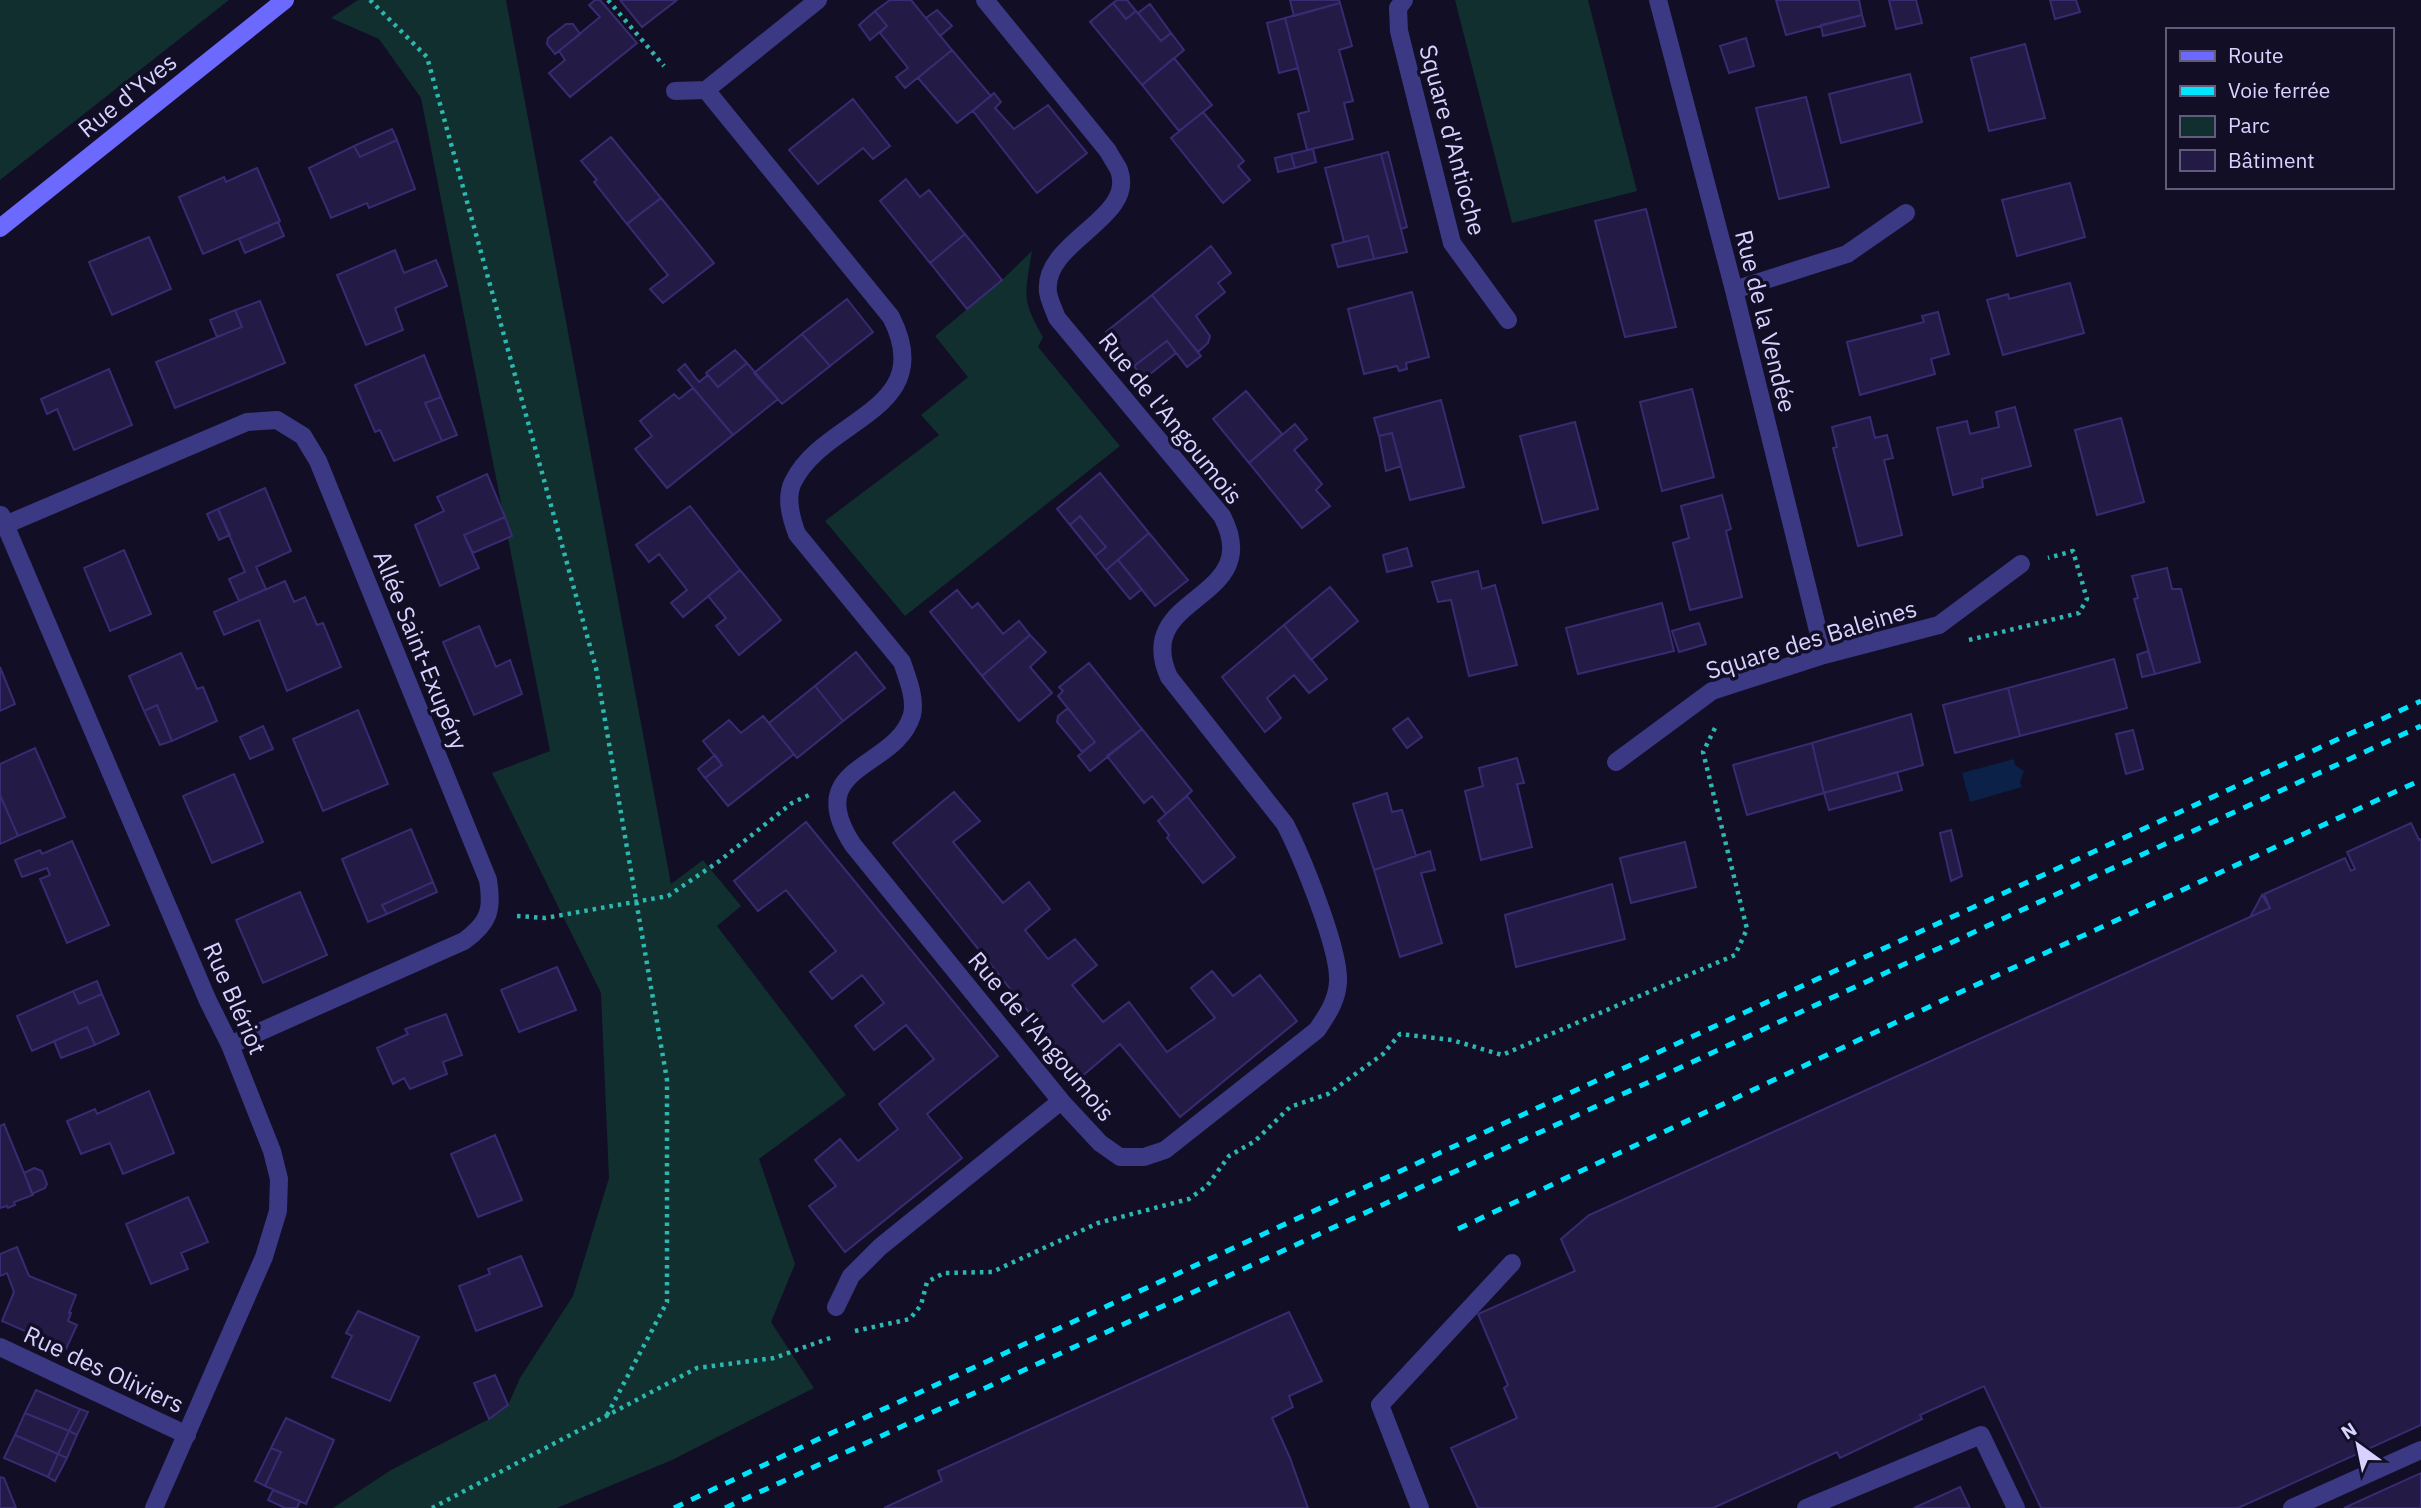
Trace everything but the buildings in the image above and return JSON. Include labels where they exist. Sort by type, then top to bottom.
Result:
[{"type":"street","name":"Rue d'Yves","points":[[0,228],[285,0]]},
{"type":"street","points":[[680,91],[706,90],[818,0]]},
{"type":"street","name":"Rue de l'Angoumois","points":[[839,795],[836,810],[841,826],[853,845],[1061,1101],[1100,1143],[1120,1157],[1144,1157],[1165,1150],[1317,1030],[1332,1009],[1338,981],[1335,954],[1298,849],[1285,824],[1169,677],[1161,660],[1162,637],[1172,620],[1222,577],[1231,555],[1231,533],[1222,516],[1057,318],[1048,292],[1049,272],[1062,253],[1107,214],[1119,194],[1120,172],[1108,151],[985,0]]},
{"type":"street","name":"Square d'Antioche","points":[[1404,0],[1398,8],[1398,31],[1452,243],[1508,320]]},
{"type":"street","name":"Rue de la Vendée","points":[[1658,0],[1734,290],[1824,655]]},
{"type":"street","points":[[706,90],[891,317],[901,336],[904,358],[900,379],[885,399],[811,458],[792,483],[789,511],[797,534],[902,662],[910,684],[912,714],[899,736],[851,775],[839,795]]},
{"type":"street","points":[[1734,290],[1847,254],[1906,213]]},
{"type":"street","name":"Allée Saint-Exupéry","points":[[2,519],[247,422],[277,420],[303,436],[318,461],[488,880],[491,898],[488,914]]},
{"type":"street","name":"Rue Blériot","points":[[2,519],[203,988],[230,1045],[272,1151],[279,1179],[278,1211],[264,1257],[153,1508]]},
{"type":"street","name":"Square des Baleines","points":[[1616,762],[1712,691],[1824,655],[1940,625],[2021,564]]},
{"type":"street","points":[[230,1045],[464,941],[480,930],[488,914]]},
{"type":"street","points":[[836,1307],[851,1276],[880,1247],[1061,1101]]},
{"type":"street","points":[[1420,1508],[1381,1405],[1512,1264]]},
{"type":"street","name":"Rue des Oliviers","points":[[0,1347],[187,1435]]},
{"type":"street","points":[[1806,1508],[1982,1434],[2016,1508]]},
{"type":"street","points":[[2292,1508],[2421,1450]]},
{"type":"path","points":[[370,0],[427,57],[596,668],[667,1080],[667,1302],[607,1415]]},
{"type":"path","points":[[608,0],[680,91]]},
{"type":"path","points":[[488,914],[545,918],[668,896],[805,795],[839,795]]},
{"type":"green space","points":[[0,0],[229,0],[0,180]]},
{"type":"green space","points":[[358,0],[506,0],[671,884],[703,860],[741,906],[717,926],[846,1095],[759,1159],[795,1264],[771,1322],[814,1388],[672,1460],[557,1508],[333,1508],[391,1470],[489,1419],[508,1405],[520,1378],[573,1296],[609,1178],[601,993],[492,773],[550,751],[421,98],[379,39],[331,18]]},
{"type":"green space","points":[[1455,0],[1588,0],[1637,191],[1512,223]]},
{"type":"green space","points":[[1032,251],[1027,296],[1031,314],[1043,337],[1038,347],[1120,446],[905,616],[825,521],[939,435],[921,415],[968,377],[935,336]]},
{"type":"water","points":[[2014,759],[2015,765],[2024,771],[2020,782],[2022,787],[1970,802],[1962,773]]},
{"type":"railway","points":[[674,1508],[2421,701]]},
{"type":"railway","points":[[725,1508],[2421,726]]},
{"type":"railway","points":[[1458,1229],[1952,996],[2421,780]]}]
